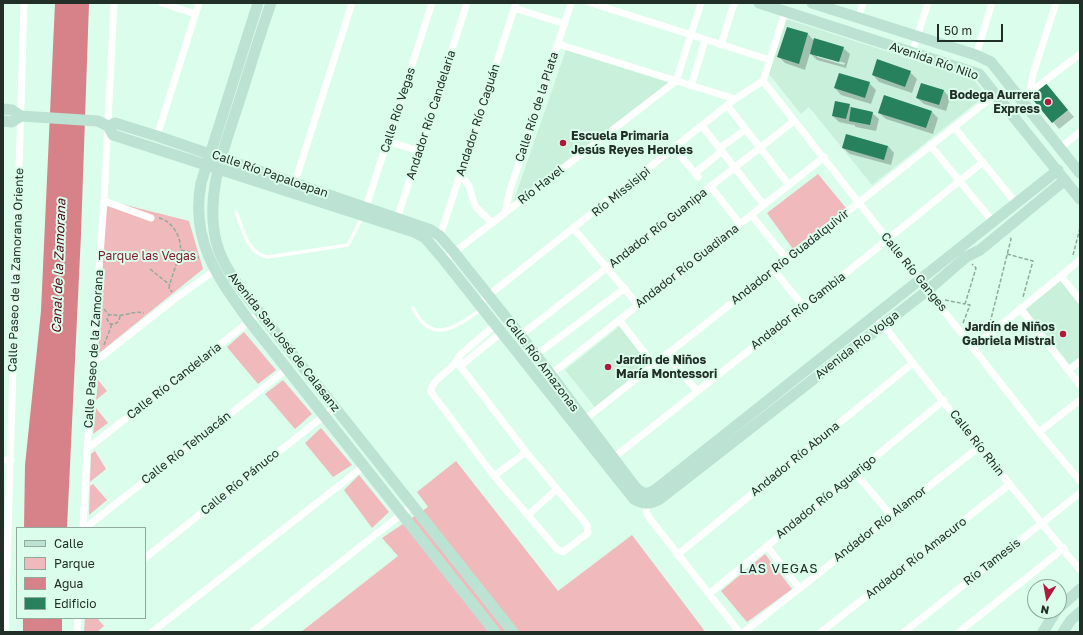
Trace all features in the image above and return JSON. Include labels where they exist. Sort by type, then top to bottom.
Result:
[{"type":"street","name":"Calle Paseo de la Zamorana Oriente","points":[[6,632],[24,3]]},
{"type":"street","name":"Calle Paseo de la Zamorana","points":[[84,527],[87,449],[95,362],[114,3]]},
{"type":"street","points":[[162,3],[196,14]]},
{"type":"street","points":[[157,136],[199,3]]},
{"type":"street","name":"Avenida San José de Calasanz","points":[[258,3],[206,166],[199,196],[198,216],[206,249],[214,271],[250,322],[495,632]]},
{"type":"street","name":"Avenida San José de Calasanz","points":[[271,3],[218,170],[212,209],[217,242],[228,270],[260,313],[513,632]]},
{"type":"street","points":[[295,182],[352,3]]},
{"type":"street","name":"Calle Río Vegas","points":[[364,211],[432,3]]},
{"type":"street","name":"Andador Río Candelaria","points":[[396,222],[467,3]]},
{"type":"street","name":"Calle Río de la Plata","points":[[505,212],[510,190],[571,3]]},
{"type":"street","points":[[591,3],[770,60]]},
{"type":"street","points":[[676,81],[701,3]]},
{"type":"street","points":[[721,45],[734,3]]},
{"type":"street","name":"Avenida Río Nilo","points":[[759,3],[979,74],[1080,199]]},
{"type":"street","name":"Avenida Río Nilo","points":[[812,3],[976,55],[991,62],[1080,173]]},
{"type":"street","points":[[858,18],[863,3]]},
{"type":"street","points":[[912,52],[928,3]]},
{"type":"street","points":[[976,55],[992,3]]},
{"type":"street","points":[[1030,91],[1033,74],[1056,3]]},
{"type":"street","points":[[515,5],[565,24]]},
{"type":"street","name":"Andador Río Caguán","points":[[440,236],[515,5]]},
{"type":"street","points":[[763,81],[785,12]]},
{"type":"street","points":[[691,86],[705,40]]},
{"type":"street","points":[[558,44],[735,99]]},
{"type":"street","points":[[1021,99],[1080,54]]},
{"type":"street","name":"Río Havel","points":[[444,260],[490,222],[676,81]]},
{"type":"street","name":"Río Missisipi","points":[[481,306],[489,296],[727,105],[763,81]]},
{"type":"street","name":"Calle Río Ganges","points":[[763,81],[1039,432],[1080,481]]},
{"type":"street","name":"Andador Río Guadalquivir","points":[[584,420],[786,258],[859,203],[996,94]]},
{"type":"street","points":[[727,105],[789,185]]},
{"type":"street","name":"Calle Río Papaloapan","points":[[3,109],[12,110],[21,116],[48,116],[98,121],[108,126],[112,135],[218,170],[364,211],[428,234]]},
{"type":"street","name":"Calle Río Papaloapan","points":[[3,121],[12,122],[21,116]]},
{"type":"street","name":"Andador Río Guanipa","points":[[521,335],[794,121]]},
{"type":"street","name":"Calle Río Papaloapan","points":[[108,126],[115,123],[157,136],[295,182],[364,211]]},
{"type":"street","points":[[702,126],[736,167],[764,205]]},
{"type":"street","points":[[954,127],[1016,204]]},
{"type":"street","points":[[674,148],[697,175],[721,149],[745,130]]},
{"type":"street","points":[[1060,148],[1080,132]]},
{"type":"street","points":[[387,142],[419,151]]},
{"type":"street","points":[[930,145],[993,222]]},
{"type":"street","name":"Andador Río Guadiana","points":[[550,375],[824,158]]},
{"type":"street","name":"Andador Río Gambia","points":[[612,458],[804,307],[983,162]]},
{"type":"street","name":"Avenida Río Volga","points":[[879,320],[920,280],[1058,170]]},
{"type":"street","points":[[460,174],[469,186],[476,206],[490,222]]},
{"type":"street","name":"Avenida Río Volga","points":[[645,499],[879,320],[928,290],[966,257],[980,250],[1065,180]]},
{"type":"street","points":[[711,187],[740,224]]},
{"type":"street","points":[[104,201],[151,218]]},
{"type":"street","points":[[751,215],[786,258]]},
{"type":"street","points":[[574,229],[638,305]]},
{"type":"street","name":"Calle Río Amazonas","points":[[428,234],[440,236],[521,335],[550,375],[556,390],[634,499],[645,499]]},
{"type":"street","name":"Calle Río Amazonas","points":[[428,234],[444,260],[499,328],[584,420],[645,499],[647,514],[650,520],[739,632]]},
{"type":"street","points":[[973,348],[1080,260]]},
{"type":"street","points":[[773,269],[804,307]]},
{"type":"street","points":[[95,362],[176,298],[214,271]]},
{"type":"street","points":[[1061,276],[1080,300]]},
{"type":"street","points":[[536,355],[625,288]]},
{"type":"street","points":[[1020,308],[1080,385]]},
{"type":"street","name":"Calle Río Candelaria","points":[[87,449],[260,313]]},
{"type":"street","points":[[619,320],[654,364]]},
{"type":"street","name":"Calle Río Rhin","points":[[879,320],[979,446],[1064,548],[1080,570]]},
{"type":"street","points":[[457,362],[526,452],[587,525],[588,533],[563,552],[560,551],[494,476],[431,392],[432,386],[457,362],[459,356],[499,328]]},
{"type":"street","points":[[666,354],[697,391]]},
{"type":"street","points":[[1069,370],[1080,361]]},
{"type":"street","name":"Andador Río Abuna","points":[[677,555],[913,363]]},
{"type":"street","name":"Calle Río Tehuacán","points":[[85,527],[287,369]]},
{"type":"street","name":"Andador Río Aguarigo","points":[[709,594],[944,400]]},
{"type":"street","points":[[1039,432],[1080,401]]},
{"type":"street","name":"Calle Río Pánuco","points":[[146,557],[335,407]]},
{"type":"street","name":"Andador Río Alamor","points":[[744,632],[979,446]]},
{"type":"street","points":[[494,476],[526,452]]},
{"type":"street","points":[[3,460],[11,460]]},
{"type":"street","points":[[152,632],[364,466]]},
{"type":"street","points":[[855,473],[891,515]]},
{"type":"street","name":"Andador Río Amacuro","points":[[821,632],[1010,484]]},
{"type":"street","points":[[528,515],[557,489]]},
{"type":"street","name":"Río Tamesis","points":[[904,632],[1080,493]]},
{"type":"street","points":[[252,632],[413,505]]},
{"type":"street","points":[[767,546],[799,588]]},
{"type":"street","points":[[959,632],[1064,548]]},
{"type":"street","points":[[1067,601],[1080,589]]},
{"type":"street","points":[[480,613],[491,604]]},
{"type":"street","points":[[1063,632],[1070,620],[1080,612]]},
{"type":"street","points":[[78,619],[78,632]]},
{"type":"street","points":[[1043,632],[1051,619]]},
{"type":"lane","points":[[236,212],[250,248],[261,256],[268,257],[348,245],[364,211]]},
{"type":"lane","points":[[413,308],[420,321],[428,328],[438,331],[450,329],[462,323],[481,306]]},
{"type":"path","points":[[151,218],[165,219],[175,230],[181,250],[169,288],[176,298]]},
{"type":"path","points":[[1070,268],[1080,228]]},
{"type":"path","points":[[987,335],[1011,239],[1004,229]]},
{"type":"path","points":[[181,250],[187,251],[201,259]]},
{"type":"path","points":[[1007,254],[1033,261],[1020,308]]},
{"type":"path","points":[[964,304],[976,268],[966,257]]},
{"type":"path","points":[[150,269],[170,285]]},
{"type":"path","points":[[939,304],[944,299],[970,305],[960,331]]},
{"type":"path","points":[[112,324],[107,319],[109,315],[120,316],[137,312],[144,313],[151,318]]},
{"type":"path","points":[[95,362],[112,324],[120,321],[120,316]]},
{"type":"shaded area","points":[[786,19],[973,79],[986,95],[872,185],[809,107],[801,114],[769,74]]},
{"type":"shaded area","name":"Escuela Primaria Jesús Reyes Heroles","points":[[566,50],[670,83],[513,203]]},
{"type":"shaded area","name":"Jardín de Niños Gabriela Mistral","points":[[1062,280],[1080,303],[1080,359],[1071,366],[1025,309]]},
{"type":"shaded area","name":"Jardín de Niños María Montessori","points":[[620,326],[651,363],[595,407],[565,370]]},
{"type":"green space","points":[[818,174],[846,208],[793,249],[767,213]]},
{"type":"green space","name":"Parque las Vegas","points":[[106,200],[189,221],[203,269],[98,354]]},
{"type":"green space","points":[[244,332],[276,370],[258,384],[227,347]]},
{"type":"green space","points":[[98,380],[107,391],[96,400]]},
{"type":"green space","points":[[283,380],[312,414],[295,429],[265,394]]},
{"type":"green space","points":[[96,408],[108,423],[93,434]]},
{"type":"green space","points":[[321,428],[352,465],[333,477],[305,443]]},
{"type":"green space","points":[[95,451],[106,469],[90,482],[91,454]]},
{"type":"green space","points":[[456,461],[558,591],[632,535],[704,630],[702,632],[301,632],[398,556],[382,538],[428,507],[417,492]]},
{"type":"green space","points":[[359,475],[389,512],[372,528],[344,490]]},
{"type":"green space","points":[[93,484],[107,500],[89,515],[90,486]]},
{"type":"green space","points":[[765,554],[792,589],[747,622],[721,591]]},
{"type":"green space","points":[[85,619],[98,619],[104,626],[97,632],[84,632]]},
{"type":"water","name":"Canal de la Zamorana","points":[[55,3],[89,3],[81,234],[67,527],[24,527],[25,465],[41,311]]},
{"type":"water","points":[[23,619],[62,619],[62,632],[23,632]]},
{"type":"building","points":[[787,27],[808,33],[799,64],[777,57]]},
{"type":"building","points":[[814,38],[844,47],[839,62],[810,54]]},
{"type":"building","points":[[877,59],[911,71],[905,87],[872,75]]},
{"type":"building","points":[[839,73],[870,82],[865,98],[834,88]]},
{"type":"building","name":"Bodega Aurrera Express","points":[[1045,82],[1068,110],[1052,123],[1029,95]]},
{"type":"building","points":[[921,83],[944,90],[939,105],[916,98]]},
{"type":"building","points":[[884,95],[932,111],[926,128],[878,113]]},
{"type":"building","points":[[835,101],[850,104],[846,119],[832,116]]},
{"type":"building","points":[[851,107],[873,112],[870,125],[849,121]]},
{"type":"building","points":[[846,134],[888,146],[884,160],[842,148]]},
{"type":"place","name":"Bodega Aurrera Express","points":[[1048,102]]},
{"type":"place","name":"Escuela Primaria Jesús Reyes Heroles","points":[[563,143]]},
{"type":"place","name":"Jardín de Niños Gabriela Mistral","points":[[1063,334]]},
{"type":"place","name":"Jardín de Niños María Montessori","points":[[608,367]]},
{"type":"district","name":"LAS VEGAS","points":[[779,569]]}]
